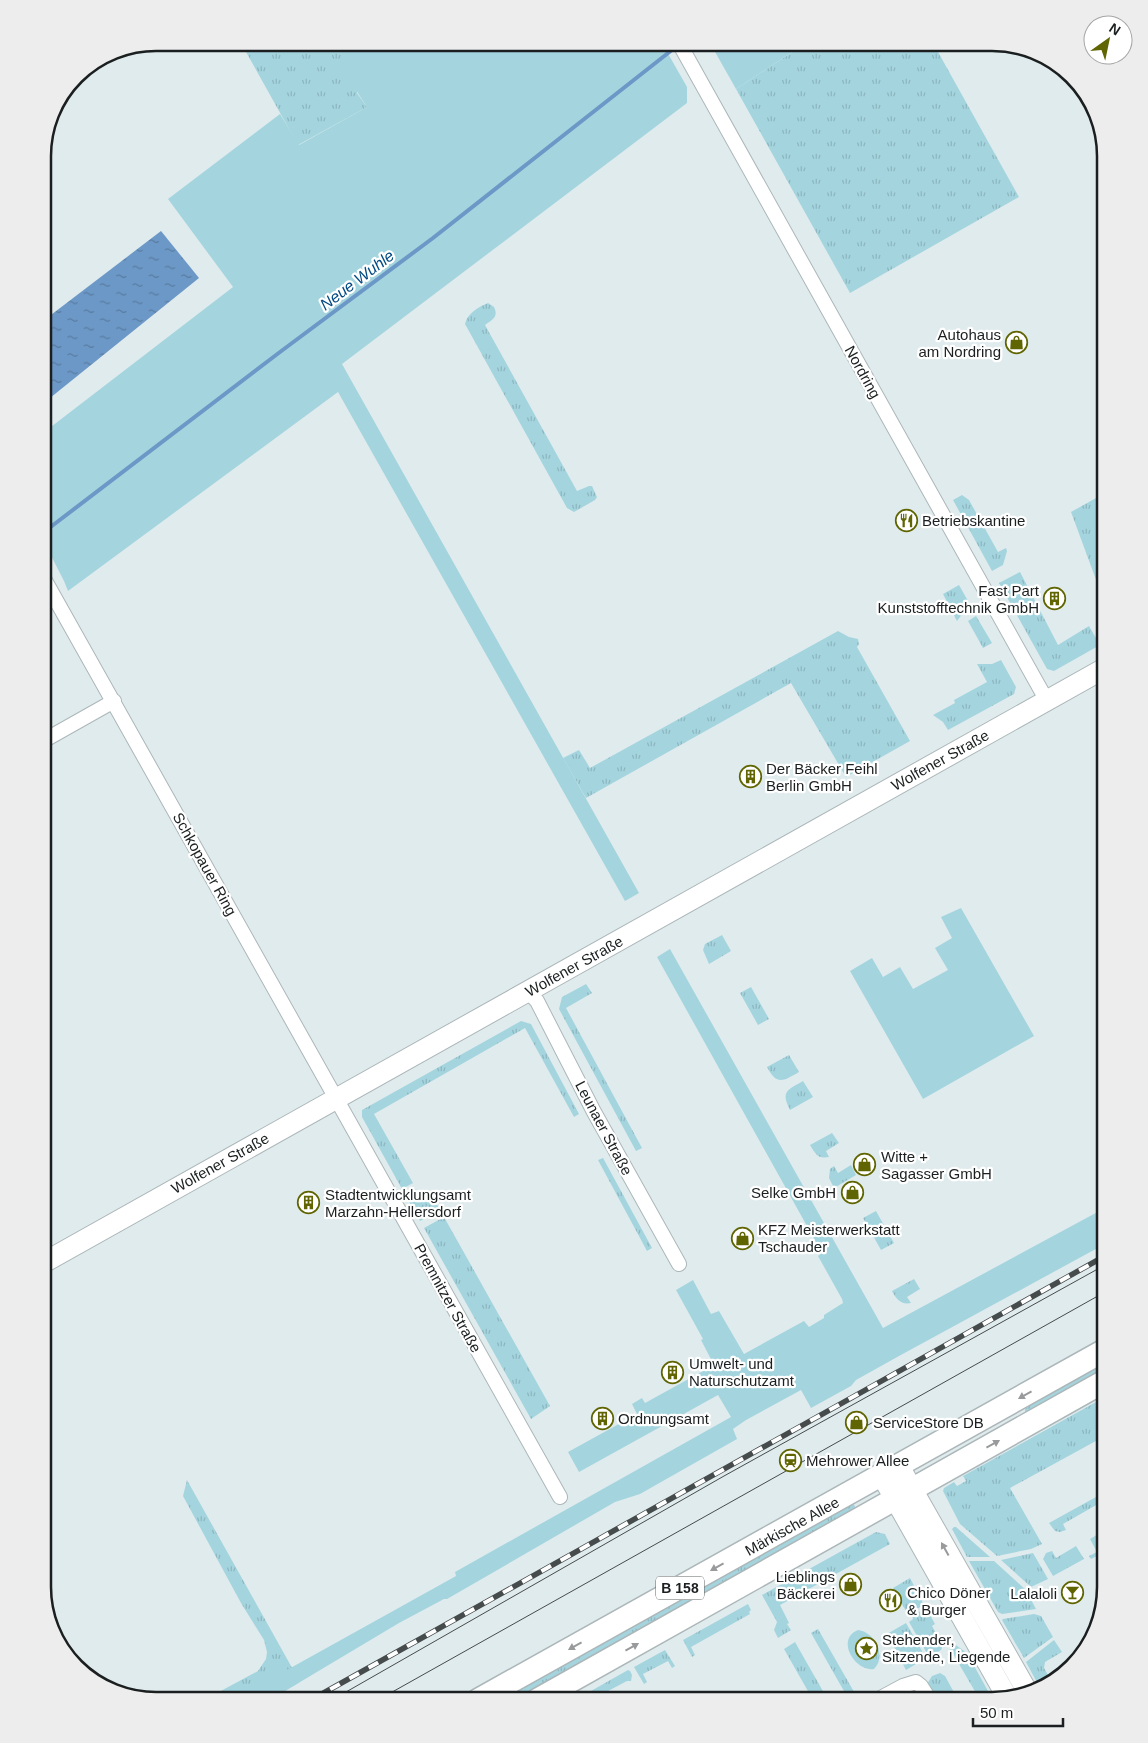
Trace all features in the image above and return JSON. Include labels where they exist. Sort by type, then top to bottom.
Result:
[{"type":"main road","name":"Märkische Allee","points":[[492,1692],[1097,1355]]},
{"type":"main road","name":"Märkische Allee","points":[[551,1692],[1097,1386]]},
{"type":"main road","points":[[851,1493],[864,1517]]},
{"type":"street","name":"Nordring","points":[[684,51],[1047,701]]},
{"type":"street","name":"Schkopauer Ring","points":[[51,591],[335,1099]]},
{"type":"street","name":"Wolfener Straße","points":[[51,1258],[1097,673]]},
{"type":"street","points":[[51,736],[114,701]]},
{"type":"street","name":"Leunaer Straße","points":[[528,992],[537,1000],[594,1112],[679,1264]]},
{"type":"street","name":"Premnitzer Straße","points":[[335,1099],[560,1497]]},
{"type":"street","points":[[890,1471],[1024,1686]]},
{"type":"street","points":[[904,1495],[1004,1691]]},
{"type":"street","points":[[892,1692],[916,1682],[925,1692]]},
{"type":"green space","points":[[245,51],[357,51],[357,93],[367,107],[298,145]]},
{"type":"green space","points":[[354,51],[667,51],[687,87],[687,103],[342,364],[639,893],[625,901],[338,392],[68,591],[51,556],[51,427],[233,287],[168,199],[280,114],[299,145],[367,107],[347,71],[346,64],[350,54]]},
{"type":"green space","points":[[715,51],[794,51],[736,89]]},
{"type":"green space","points":[[794,51],[937,51],[1019,197],[850,293],[736,89]]},
{"type":"green space","points":[[488,303],[494,307],[496,313],[494,318],[485,325],[577,491],[592,486],[597,497],[574,512],[567,508],[465,324],[468,317],[474,311]]},
{"type":"green space","points":[[962,495],[969,500],[998,552],[1006,548],[1007,551],[1003,565],[992,571],[953,500]]},
{"type":"green space","points":[[1097,497],[1097,582],[1071,512]]},
{"type":"green space","points":[[1020,572],[1058,645],[1089,626],[1097,640],[1097,647],[1054,671],[1047,669],[999,583]]},
{"type":"green space","points":[[959,585],[972,608],[963,613],[957,621],[943,594]]},
{"type":"green space","points":[[976,616],[992,643],[983,648],[968,621]]},
{"type":"green space","points":[[838,631],[858,639],[859,644],[857,647],[910,741],[846,777],[791,683],[586,798],[563,758],[579,750],[590,768]]},
{"type":"green space","points":[[1001,660],[1016,687],[1014,694],[948,730],[943,722],[933,715],[955,703],[954,700],[987,682],[977,664],[992,664]]},
{"type":"green space","points":[[961,908],[1034,1036],[923,1099],[850,971],[872,958],[883,977],[900,967],[913,989],[948,970],[935,948],[952,938],[941,917]]},
{"type":"green space","points":[[722,935],[731,951],[709,964],[703,950],[705,944]]},
{"type":"green space","points":[[670,949],[883,1328],[1097,1212],[1097,1248],[856,1380],[851,1386],[811,1408],[801,1390],[733,1429],[737,1439],[640,1494],[615,1502],[447,1599],[399,1623],[283,1692],[247,1692],[456,1576],[455,1572],[731,1417],[718,1395],[579,1472],[568,1452],[637,1414],[632,1404],[642,1398],[645,1403],[714,1365],[701,1340],[703,1339],[676,1290],[693,1280],[711,1314],[719,1311],[744,1354],[804,1321],[809,1327],[843,1303],[818,1256],[822,1253],[657,957]]},
{"type":"green space","points":[[586,984],[592,993],[566,1008],[642,1148],[636,1151],[559,1009],[562,997]]},
{"type":"green space","points":[[751,987],[769,1019],[758,1025],[740,993]]},
{"type":"green space","points":[[521,1021],[531,1024],[579,1114],[574,1117],[525,1028],[374,1114],[413,1183],[402,1189],[362,1117],[362,1110]]},
{"type":"green space","points":[[789,1055],[799,1072],[789,1078],[777,1079],[767,1067]]},
{"type":"green space","points":[[803,1081],[813,1097],[790,1110],[786,1099],[787,1092]]},
{"type":"green space","points":[[832,1133],[839,1143],[826,1151],[829,1157],[820,1157],[810,1145]]},
{"type":"green space","points":[[603,1158],[652,1248],[647,1251],[598,1160]]},
{"type":"green space","points":[[851,1165],[856,1175],[834,1188],[829,1178],[830,1169],[834,1166],[838,1173]]},
{"type":"green space","points":[[416,1189],[423,1202],[433,1197],[440,1210],[420,1221],[405,1195]]},
{"type":"green space","points":[[876,1211],[894,1243],[881,1250],[863,1218]]},
{"type":"green space","points":[[444,1217],[550,1406],[531,1419],[424,1228]]},
{"type":"green space","points":[[914,1279],[920,1289],[907,1297],[911,1303],[899,1301],[892,1291]]},
{"type":"green space","points":[[1097,1363],[1097,1374],[1029,1412],[1025,1412],[1025,1409]]},
{"type":"green space","points":[[1097,1401],[1097,1440],[1010,1488],[1042,1544],[1031,1549],[997,1556],[960,1524],[943,1491],[944,1488],[954,1482],[957,1486],[966,1481],[963,1476]]},
{"type":"green space","points":[[187,1480],[300,1682],[283,1692],[219,1692],[258,1671],[266,1659],[267,1652],[264,1640],[241,1603],[183,1496]]},
{"type":"green space","points":[[1097,1496],[1097,1505],[1063,1524],[1066,1530],[1055,1531],[1049,1523]]},
{"type":"green space","points":[[850,1501],[855,1506],[854,1510],[527,1692],[510,1692]]},
{"type":"green space","points":[[954,1527],[990,1557],[967,1557],[952,1529]]},
{"type":"green space","points":[[876,1532],[885,1534],[890,1544],[780,1605],[791,1630],[778,1638],[774,1630],[777,1622],[762,1595]]},
{"type":"green space","points":[[1097,1535],[1097,1552],[1090,1539]]},
{"type":"green space","points":[[1076,1546],[1084,1559],[1053,1576],[1043,1559],[1046,1553],[1052,1551],[1056,1558]]},
{"type":"green space","points":[[1097,1552],[1097,1556],[1091,1559],[1089,1556]]},
{"type":"green space","points":[[1033,1553],[1048,1579],[1031,1587],[1001,1560]]},
{"type":"green space","points":[[969,1561],[994,1561],[1026,1590],[1036,1609],[1002,1614],[998,1612]]},
{"type":"green space","points":[[910,1578],[924,1605],[913,1611],[911,1608],[906,1611],[893,1588]]},
{"type":"green space","points":[[748,1604],[751,1610],[750,1614],[691,1647],[695,1655],[692,1657],[683,1640]]},
{"type":"green space","points":[[926,1608],[935,1624],[932,1626],[937,1635],[945,1641],[941,1650],[929,1657],[909,1622],[913,1619],[912,1616]]},
{"type":"green space","points":[[1034,1614],[1041,1616],[1053,1637],[1024,1658],[1002,1620]]},
{"type":"green space","points":[[906,1623],[926,1658],[906,1670],[887,1634]]},
{"type":"green space","points":[[818,1629],[854,1692],[844,1692],[811,1633]]},
{"type":"green space","points":[[858,1630],[870,1635],[877,1645],[879,1658],[878,1664],[874,1669],[867,1669],[860,1665],[850,1654],[848,1640],[851,1634]]},
{"type":"green space","points":[[1054,1640],[1062,1652],[1045,1662],[1044,1668],[1048,1675],[1037,1682],[1026,1662]]},
{"type":"green space","points":[[795,1642],[823,1692],[808,1692],[784,1649]]},
{"type":"green space","points":[[953,1643],[967,1653],[989,1692],[975,1692],[952,1652],[947,1655]]},
{"type":"green space","points":[[665,1650],[675,1666],[672,1668],[668,1661],[643,1674],[647,1682],[644,1684],[634,1667]]},
{"type":"green space","points":[[628,1670],[632,1675],[631,1681],[627,1681],[606,1692],[589,1692]]},
{"type":"green space","points":[[940,1673],[945,1676],[954,1692],[930,1692],[927,1684],[932,1676]]},
{"type":"water","points":[[161,231],[199,278],[51,397],[51,315]]},
{"type":"waterway","name":"Neue Wuhle","points":[[51,527],[433,238],[671,51]]},
{"type":"tram line","points":[[346,1692],[724,1476],[1097,1269]]},
{"type":"tram line","points":[[392,1692],[1097,1296]]},
{"type":"railway","points":[[325,1692],[1097,1260]]},
{"type":"place","name":"Autohaus am Nordring","points":[[1017,343]]},
{"type":"place","name":"Betriebskantine","points":[[906,520]]},
{"type":"place","name":"Fast Part Kunststofftechnik GmbH","points":[[1055,599]]},
{"type":"place","name":"Der Bäcker Feihl Berlin GmbH","points":[[750,777]]},
{"type":"place","name":"Witte + Sagasser GmbH","points":[[865,1165]]},
{"type":"place","name":"Selke GmbH","points":[[852,1192]]},
{"type":"place","name":"Stadtentwicklungsamt Marzahn-Hellersdorf","points":[[309,1203]]},
{"type":"place","name":"KFZ Meisterwerkstatt Tschauder","points":[[742,1238]]},
{"type":"place","name":"Umwelt- und Naturschutzamt","points":[[673,1372]]},
{"type":"place","name":"Ordnungsamt","points":[[602,1418]]},
{"type":"place","name":"ServiceStore DB","points":[[857,1422]]},
{"type":"place","name":"Mehrower Allee","points":[[790,1460]]},
{"type":"place","name":"Lieblings Bäckerei","points":[[851,1585]]},
{"type":"place","name":"Lalaloli","points":[[1073,1593]]},
{"type":"place","name":"Chico Döner & Burger","points":[[891,1601]]},
{"type":"place","name":"Stehender, Sitzende, Liegende","points":[[866,1648]]}]
